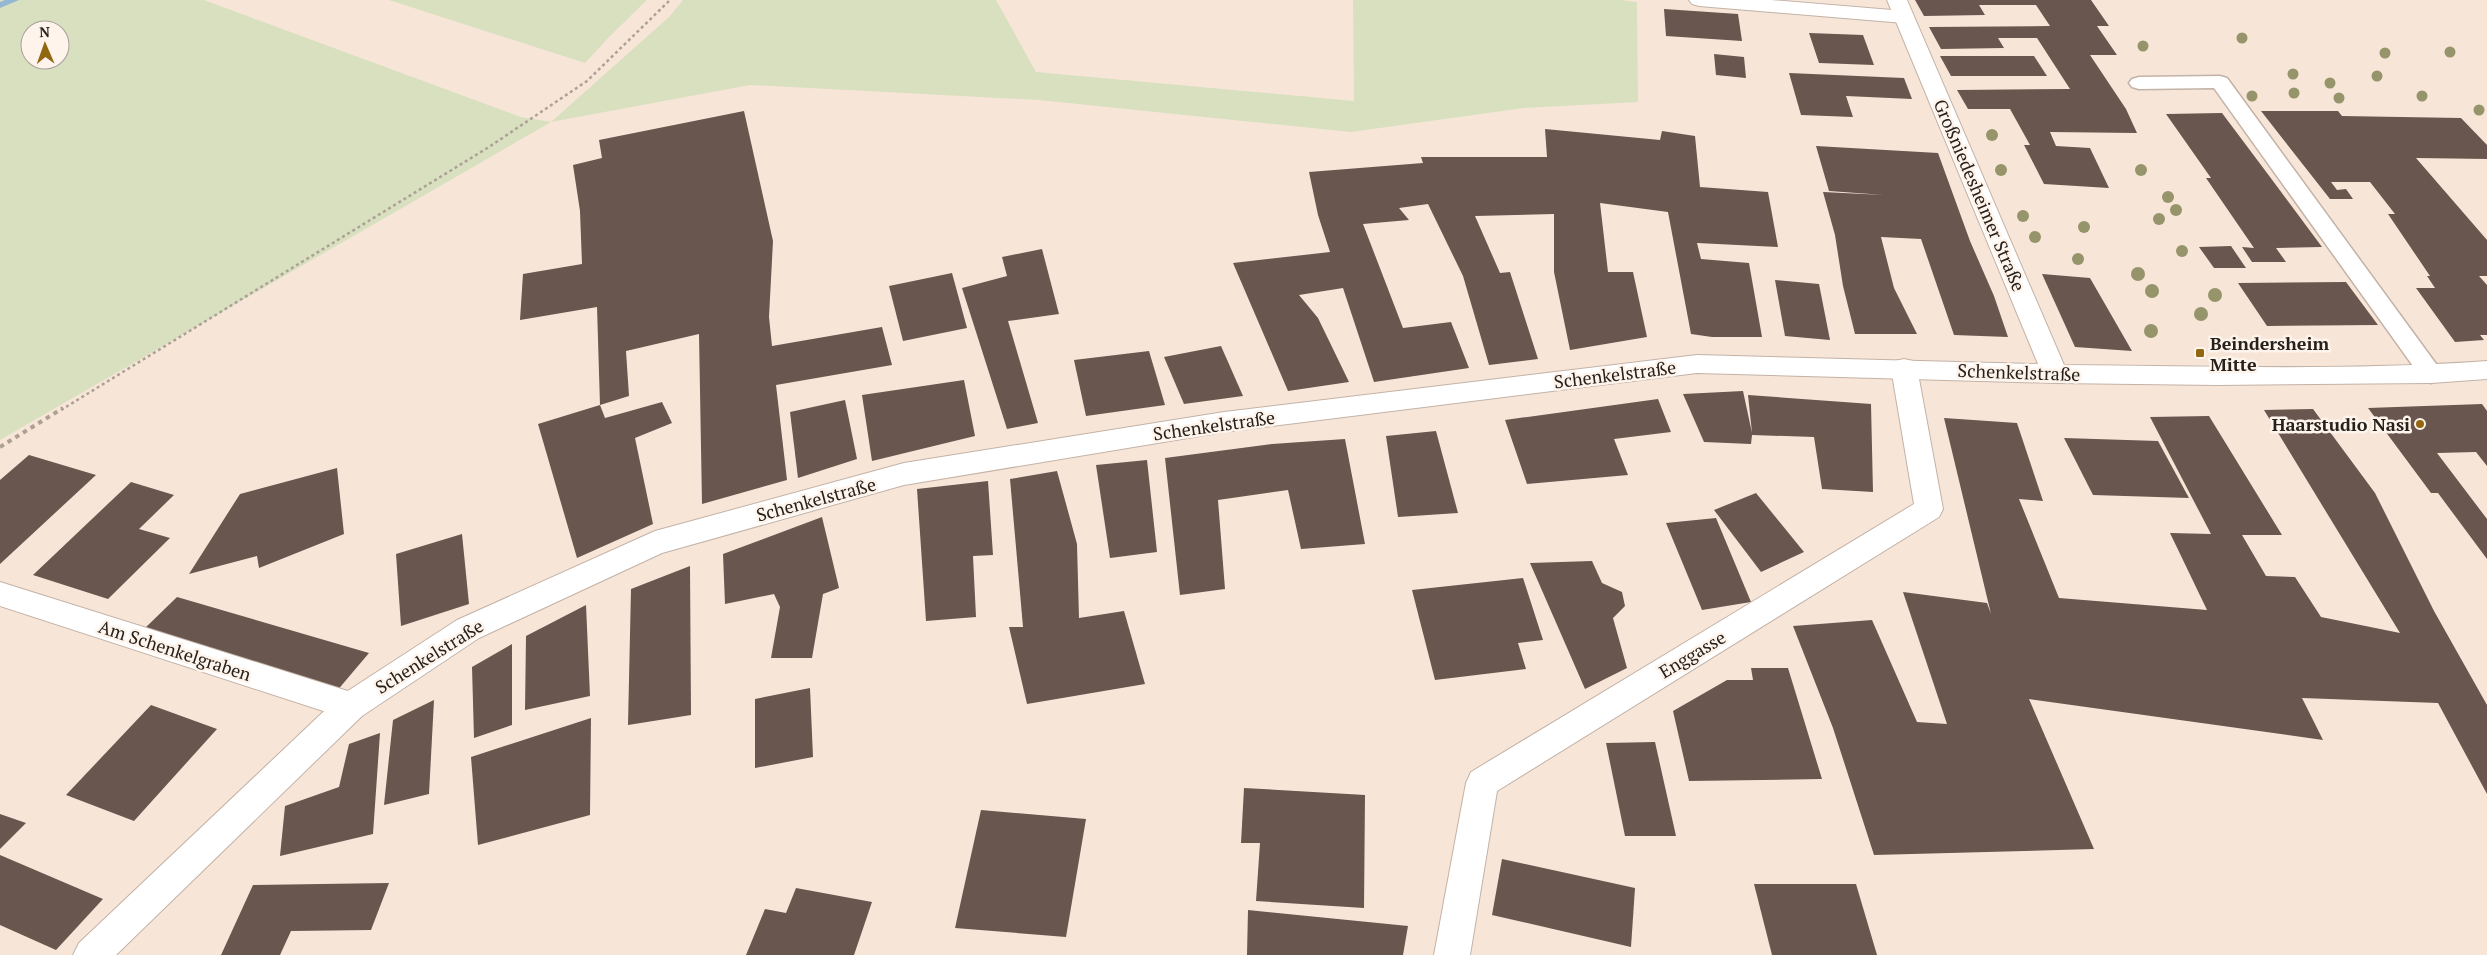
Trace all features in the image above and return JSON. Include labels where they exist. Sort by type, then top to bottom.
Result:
[{"type":"street","name":"Großniedesheimer Straße","points":[[1699,0],[1900,8],[2055,374]]},
{"type":"street","name":"Schenkelstraße","points":[[91,955],[351,706],[468,629],[655,543],[904,474],[1224,422],[1698,364],[1904,368],[2055,374],[2217,376],[2431,374],[2487,370]]},
{"type":"street","name":"Enggasse","points":[[1452,955],[1482,783],[1929,509],[1904,368]]},
{"type":"street","name":"Am Schenkelgraben","points":[[0,594],[351,706]]},
{"type":"lane","points":[[2139,83],[2220,82],[2431,374]]},
{"type":"path","points":[[0,447],[489,147],[587,81],[670,0]]},
{"type":"green space","points":[[0,0],[204,0],[521,117],[551,122],[0,440]]},
{"type":"green space","points":[[389,0],[647,0],[585,63]]},
{"type":"green space","points":[[683,0],[996,0],[1036,72],[1354,101],[1353,0],[1621,0],[1637,2],[1638,102],[1524,108],[1351,132],[1039,100],[750,85],[551,122],[669,17]]},
{"type":"building","points":[[1915,0],[2091,0],[2109,26],[2097,26],[2117,55],[2090,55],[2126,109],[2137,133],[2050,132],[2056,146],[2090,148],[2109,188],[2044,184],[2024,145],[2030,145],[2010,109],[1968,109],[1957,90],[2070,89],[2037,38],[1998,38],[2004,48],[1941,49],[1929,27],[2050,26],[2036,5],[1979,5],[1985,15],[1924,16]]},
{"type":"building","points":[[1664,9],[1738,14],[1742,41],[1666,36]]},
{"type":"building","points":[[1809,33],[1863,35],[1874,65],[1819,63]]},
{"type":"building","points":[[1714,54],[1744,57],[1746,78],[1716,75]]},
{"type":"building","points":[[1940,56],[2034,56],[2047,76],[1951,76]]},
{"type":"building","points":[[1789,73],[1904,78],[1912,99],[1846,96],[1853,117],[1801,115]]},
{"type":"building","points":[[744,111],[773,241],[769,317],[772,346],[882,327],[892,365],[776,385],[787,480],[702,504],[699,334],[626,351],[629,396],[600,405],[597,307],[520,320],[523,274],[582,264],[580,211],[573,165],[602,158],[599,140]]},
{"type":"building","points":[[2261,111],[2338,111],[2342,116],[2461,118],[2487,145],[2487,159],[2416,158],[2487,240],[2487,276],[2479,276],[2487,285],[2487,335],[2480,335],[2484,340],[2455,342],[2416,288],[2435,288],[2427,276],[2430,276],[2388,214],[2395,214],[2370,182],[2331,182],[2337,190],[2346,189],[2353,199],[2330,199]]},
{"type":"building","points":[[2222,113],[2322,247],[2276,248],[2286,262],[2252,262],[2242,247],[2254,248],[2206,178],[2211,178],[2166,114]]},
{"type":"building","points":[[1545,129],[1660,140],[1662,131],[1695,136],[1700,187],[1768,192],[1778,247],[1697,243],[1701,259],[1749,263],[1762,337],[1712,337],[1691,334],[1668,212],[1600,203],[1608,272],[1633,272],[1647,337],[1570,350],[1554,272],[1554,214],[1475,216],[1500,273],[1510,272],[1538,359],[1489,365],[1463,276],[1428,204],[1399,208],[1409,220],[1363,224],[1403,328],[1451,322],[1469,368],[1374,382],[1343,288],[1299,295],[1318,318],[1349,382],[1288,391],[1233,263],[1330,252],[1318,215],[1309,172],[1423,163],[1421,157],[1547,157]]},
{"type":"building","points":[[1816,146],[1938,153],[2008,337],[1954,335],[1921,239],[1881,237],[1894,288],[1917,334],[1855,334],[1843,286],[1835,235],[1823,192],[1884,195],[1829,191]]},
{"type":"building","points":[[2231,246],[2246,268],[2214,268],[2199,247]]},
{"type":"building","points":[[1042,249],[1059,314],[1008,321],[1038,423],[1007,429],[962,288],[1007,276],[1002,257]]},
{"type":"building","points":[[952,273],[967,328],[903,341],[889,286]]},
{"type":"building","points":[[2042,274],[2090,278],[2132,351],[2075,347]]},
{"type":"building","points":[[1775,280],[1819,284],[1830,340],[1785,336]]},
{"type":"building","points":[[2346,282],[2378,325],[2267,326],[2238,283]]},
{"type":"building","points":[[1221,346],[1243,396],[1184,404],[1164,357]]},
{"type":"building","points":[[1149,351],[1165,405],[1086,416],[1074,360]]},
{"type":"building","points":[[964,380],[975,436],[872,461],[862,395]]},
{"type":"building","points":[[1743,391],[1752,433],[1748,395],[1871,404],[1873,492],[1822,489],[1814,437],[1752,435],[1751,444],[1704,442],[1683,394]]},
{"type":"building","points":[[1658,399],[1671,432],[1614,439],[1628,475],[1527,484],[1505,420]]},
{"type":"building","points":[[845,400],[857,459],[798,478],[790,412]]},
{"type":"building","points":[[662,402],[672,423],[635,438],[653,524],[577,558],[538,424],[600,405],[605,418]]},
{"type":"building","points":[[2482,404],[2487,411],[2487,466],[2476,452],[2437,453],[2487,519],[2487,559],[2438,493],[2431,493],[2368,408]]},
{"type":"building","points":[[2313,409],[2375,493],[2434,611],[2487,705],[2487,794],[2438,703],[2302,698],[2323,740],[2029,699],[2094,849],[1874,855],[1833,728],[1793,626],[1872,620],[1917,722],[1947,724],[1903,592],[1987,603],[1991,614],[1944,418],[2017,423],[2043,501],[2019,499],[2059,598],[2207,610],[2170,533],[2211,534],[2150,417],[2209,416],[2282,535],[2242,535],[2266,576],[2295,577],[2321,617],[2400,633],[2264,410]]},
{"type":"building","points":[[1436,431],[1458,513],[1398,517],[1386,436]]},
{"type":"building","points":[[2064,438],[2158,441],[2189,498],[2093,495]]},
{"type":"building","points":[[1345,439],[1365,544],[1301,549],[1288,490],[1218,500],[1225,589],[1180,595],[1165,458],[1272,444]]},
{"type":"building","points":[[29,455],[96,475],[0,564],[0,480]]},
{"type":"building","points":[[1147,460],[1157,552],[1110,558],[1096,465]]},
{"type":"building","points":[[337,468],[344,534],[259,568],[257,556],[189,574],[240,494]]},
{"type":"building","points":[[1057,471],[1077,544],[1079,618],[1124,611],[1145,684],[1027,704],[1009,627],[1023,627],[1010,479]]},
{"type":"building","points":[[988,481],[993,555],[973,556],[976,617],[926,621],[917,489]]},
{"type":"building","points":[[131,482],[174,495],[139,529],[170,538],[108,599],[33,575]]},
{"type":"building","points":[[1756,493],[1804,552],[1761,572],[1714,510]]},
{"type":"building","points":[[822,517],[839,588],[823,594],[812,658],[771,658],[780,607],[774,594],[725,604],[723,554]]},
{"type":"building","points":[[1716,518],[1751,602],[1702,610],[1666,523]]},
{"type":"building","points":[[462,534],[469,604],[401,626],[396,554]]},
{"type":"building","points":[[1592,561],[1602,583],[1622,592],[1625,606],[1613,618],[1627,668],[1585,689],[1530,563]]},
{"type":"building","points":[[690,566],[691,715],[628,725],[631,589]]},
{"type":"building","points":[[1523,578],[1543,640],[1518,643],[1526,669],[1435,680],[1412,590]]},
{"type":"building","points":[[177,597],[369,653],[336,692],[142,631]]},
{"type":"building","points":[[586,605],[590,696],[525,710],[526,636]]},
{"type":"building","points":[[512,644],[512,725],[474,738],[472,667]]},
{"type":"building","points":[[1751,668],[1788,668],[1822,779],[1689,781],[1673,711],[1727,680],[1753,680]]},
{"type":"building","points":[[810,688],[813,757],[755,768],[755,699]]},
{"type":"building","points":[[434,700],[429,794],[384,805],[393,720]]},
{"type":"building","points":[[151,705],[217,729],[134,821],[66,795]]},
{"type":"building","points":[[591,718],[590,815],[478,845],[471,757]]},
{"type":"building","points":[[380,733],[373,834],[280,856],[285,806],[339,787],[349,744]]},
{"type":"building","points":[[1655,742],[1676,836],[1625,836],[1606,743]]},
{"type":"building","points":[[1244,788],[1365,795],[1364,908],[1256,901],[1260,843],[1241,843]]},
{"type":"building","points":[[981,810],[1086,819],[1066,937],[955,928]]},
{"type":"building","points":[[0,814],[26,823],[0,849]]},
{"type":"building","points":[[0,855],[103,899],[56,950],[0,925]]},
{"type":"building","points":[[1502,859],[1635,888],[1631,947],[1492,915]]},
{"type":"building","points":[[389,883],[371,930],[291,931],[280,955],[221,955],[253,885]]},
{"type":"building","points":[[1754,884],[1856,884],[1877,955],[1772,955]]},
{"type":"building","points":[[796,888],[872,902],[854,955],[746,955],[765,909],[786,913]]},
{"type":"building","points":[[1248,910],[1408,926],[1403,955],[1247,955]]},
{"type":"waterway","points":[[0,5],[14,0]]},
{"type":"place","name":"Beindersheim Mitte","points":[[2200,353]]},
{"type":"place","name":"Haarstudio Nasi","points":[[2420,424]]}]
